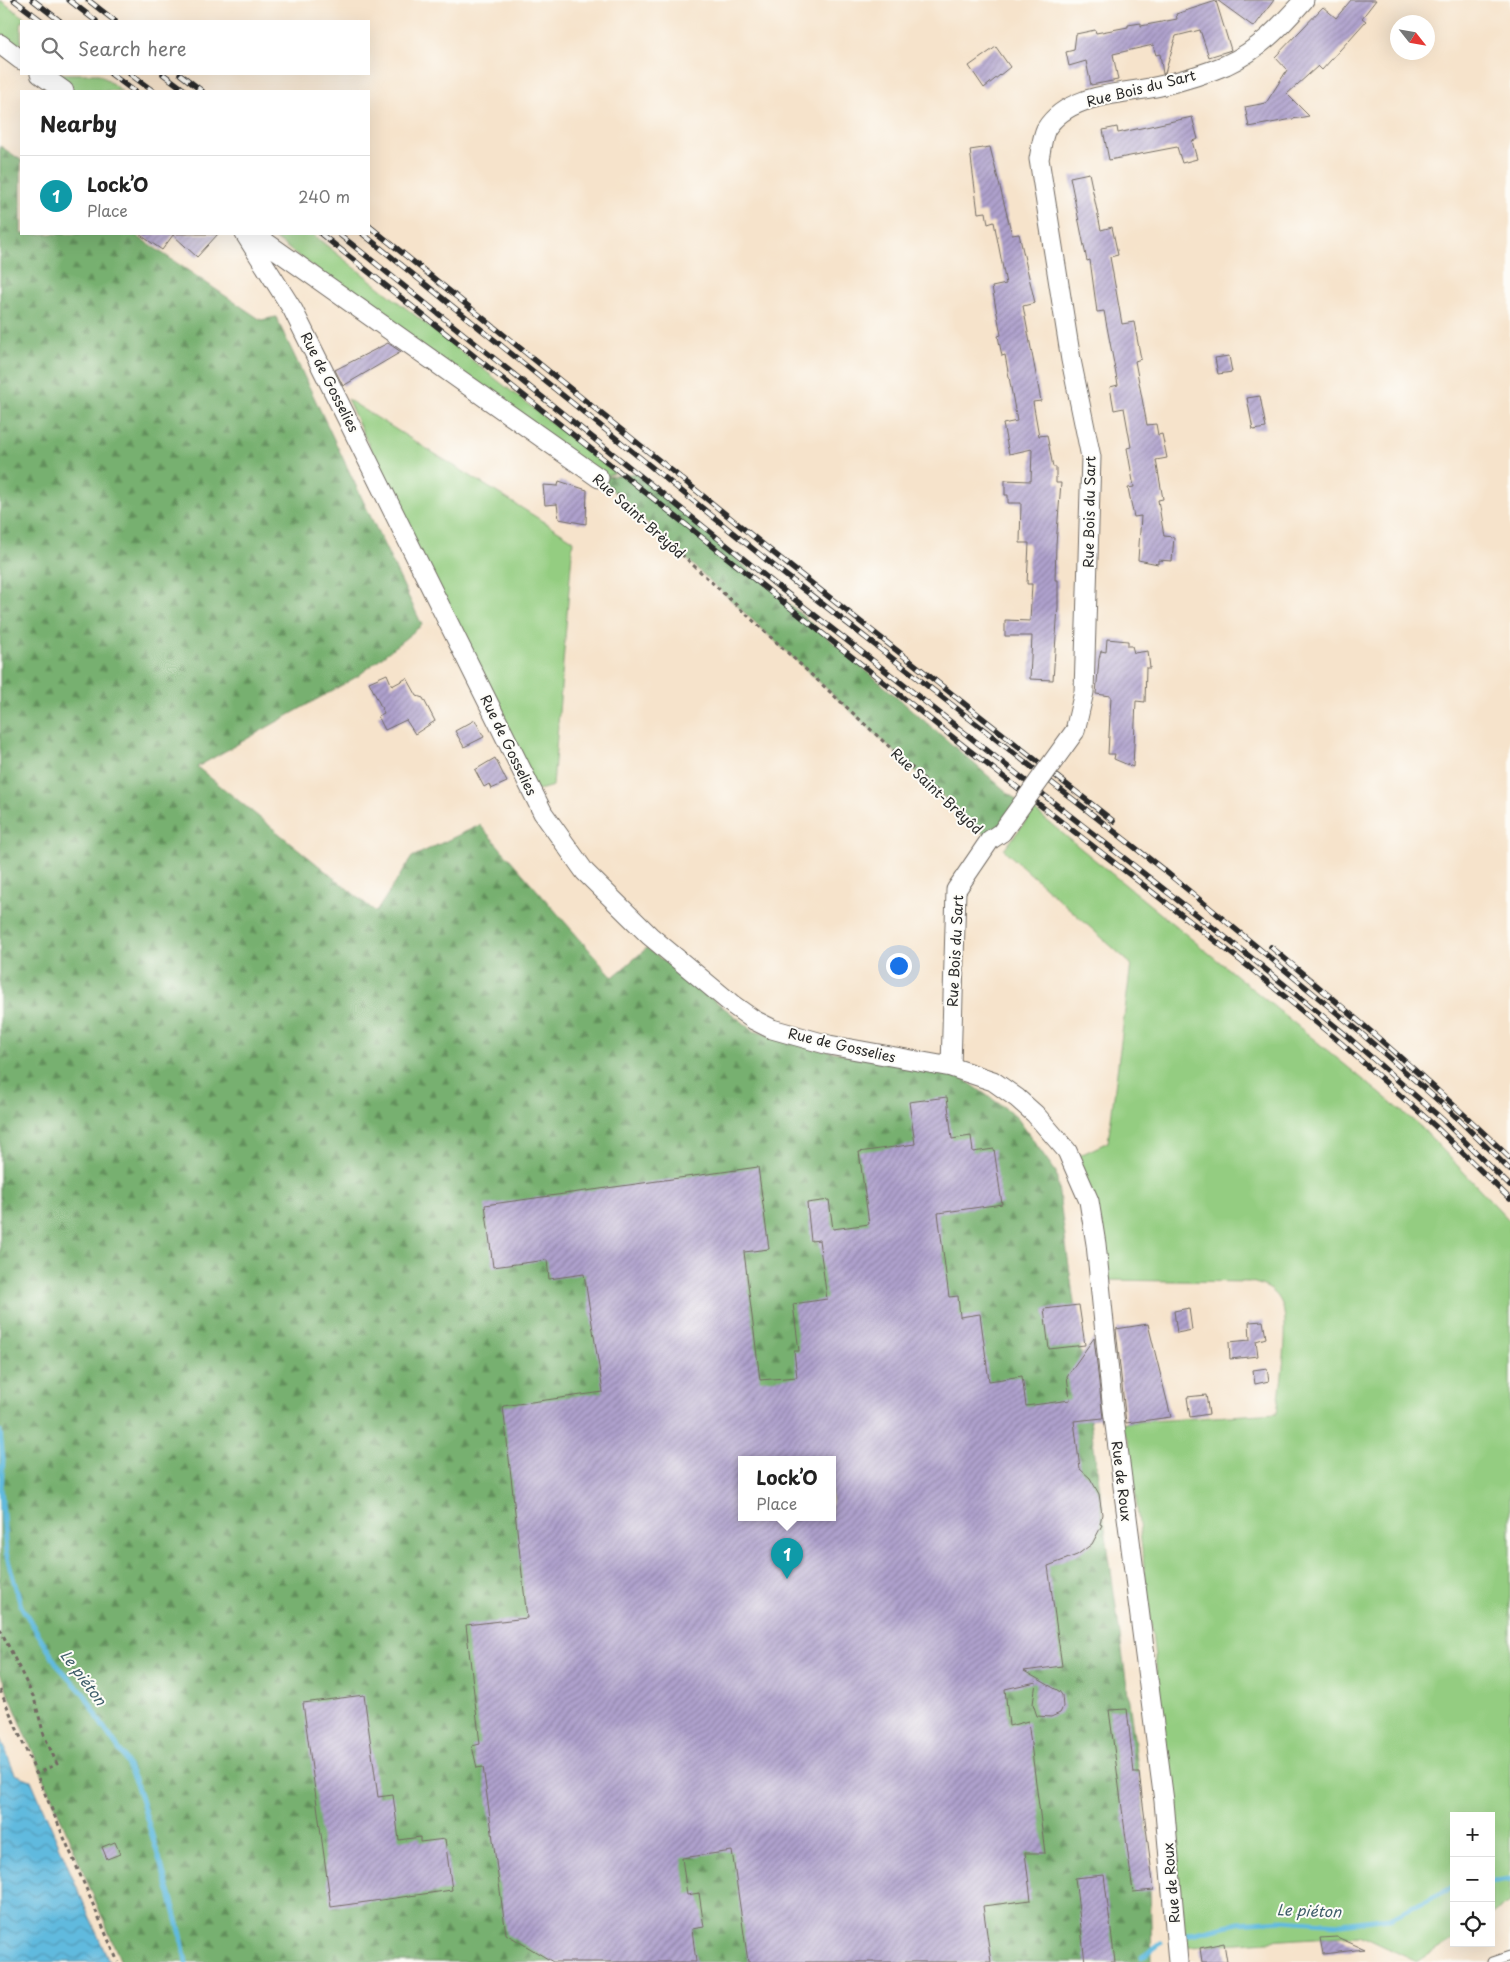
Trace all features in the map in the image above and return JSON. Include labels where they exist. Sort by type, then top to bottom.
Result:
[{"type":"street","name":"Rue Bois du Sart","points":[[951,1067],[956,890],[1075,731],[1084,692],[1091,457],[1071,360],[1039,159],[1046,130],[1060,114],[1077,104],[1120,92],[1163,85],[1226,65],[1264,44],[1304,0]]},
{"type":"street","points":[[0,44],[20,59]]},
{"type":"street","points":[[41,75],[63,90]]},
{"type":"street","name":"Rue de Gosselies","points":[[246,235],[294,310],[543,812],[585,872],[650,936],[733,1005],[754,1020],[772,1028],[830,1045],[951,1067]]},
{"type":"street","name":"Rue Saint-Brèyôd","points":[[255,235],[599,478]]},
{"type":"street","name":"Rue de Roux","points":[[951,1067],[993,1081],[1035,1114],[1067,1151],[1089,1201],[1096,1244],[1112,1402],[1164,1801],[1178,1962]]},
{"type":"lane","points":[[1492,1962],[1510,1956]]},
{"type":"path","name":"Rue Saint-Brèyôd","points":[[599,478],[996,836]]},
{"type":"path","points":[[0,1629],[34,1698],[44,1735],[56,1764],[36,1774]]},
{"type":"path","points":[[0,1690],[118,1962]]},
{"type":"green space","points":[[0,0],[28,20],[20,20],[20,52],[0,37]]},
{"type":"green space","points":[[51,75],[100,75],[121,90],[73,90]]},
{"type":"green space","points":[[0,146],[20,159],[20,235],[135,235],[261,320],[276,317],[422,625],[358,676],[197,767],[376,912],[412,857],[480,825],[613,977],[647,948],[754,1031],[812,1048],[958,1075],[1015,1115],[1056,1172],[1149,1846],[1152,1962],[121,1962],[0,1673]]},
{"type":"green space","points":[[270,235],[313,235],[615,473],[599,478]]},
{"type":"green space","points":[[347,399],[573,540],[553,786],[532,792]]},
{"type":"green space","points":[[637,473],[1022,805],[990,840],[599,478]]},
{"type":"green space","points":[[1034,810],[1421,1127],[1510,1221],[1510,1903],[1495,1912],[1495,1812],[1450,1812],[1450,1941],[1417,1962],[1360,1935],[1176,1947],[1167,1759],[1129,1440],[1119,1423],[1277,1413],[1285,1338],[1283,1309],[1275,1293],[1264,1286],[1251,1282],[1100,1280],[1076,1157],[1108,1142],[1131,964],[1004,850]]},
{"type":"water","points":[[0,1738],[15,1774],[31,1780],[109,1962],[0,1962]]},
{"type":"building","points":[[1217,0],[1274,0],[1254,27]]},
{"type":"building","points":[[1351,0],[1376,0],[1362,18],[1366,21],[1322,70],[1318,66],[1287,94],[1309,116],[1249,127],[1245,107],[1266,103],[1287,70],[1275,57],[1323,7],[1336,18]]},
{"type":"building","points":[[1216,1],[1231,50],[1209,57],[1200,30],[1176,36],[1165,73],[1163,74],[1160,54],[1156,55],[1153,45],[1113,54],[1118,80],[1091,85],[1086,61],[1069,66],[1066,52],[1074,50],[1076,34],[1095,30],[1096,33],[1128,27],[1128,25],[1141,23],[1141,26],[1177,19],[1176,14]]},
{"type":"building","points":[[996,47],[1010,67],[984,88],[969,66]]},
{"type":"building","points":[[1192,117],[1198,139],[1192,141],[1197,159],[1182,163],[1177,147],[1109,160],[1103,130],[1117,127],[1118,133]]},
{"type":"building","points":[[990,147],[1012,235],[1019,234],[1035,303],[1023,306],[1041,401],[1033,402],[1039,436],[1047,435],[1053,467],[1056,467],[1056,483],[1061,483],[1056,544],[1055,580],[1058,580],[1058,607],[1053,680],[1030,679],[1032,636],[1005,636],[1005,620],[1030,621],[1032,584],[1027,584],[1029,543],[1020,543],[1021,503],[1008,503],[1008,495],[1005,495],[1005,480],[1031,481],[1032,449],[1009,454],[1003,424],[1017,421],[1005,355],[1002,356],[998,336],[1001,335],[992,287],[1006,284],[994,222],[988,224],[986,212],[978,213],[970,150]]},
{"type":"building","points":[[1089,173],[1101,230],[1112,227],[1118,255],[1110,257],[1122,324],[1134,322],[1141,359],[1135,361],[1147,425],[1156,424],[1158,435],[1162,434],[1167,458],[1156,460],[1163,499],[1158,500],[1164,536],[1174,537],[1172,561],[1158,560],[1158,564],[1138,560],[1141,516],[1134,517],[1128,488],[1134,487],[1127,448],[1131,447],[1124,408],[1114,410],[1110,387],[1118,385],[1104,311],[1097,312],[1090,260],[1087,261],[1070,177]]},
{"type":"building","points":[[140,235],[173,235],[162,250]]},
{"type":"building","points":[[173,235],[217,235],[197,257]]},
{"type":"building","points":[[388,343],[401,352],[343,386],[335,370]]},
{"type":"building","points":[[1229,356],[1232,372],[1218,374],[1215,358]]},
{"type":"building","points":[[1260,396],[1266,428],[1253,430],[1247,398]]},
{"type":"building","points":[[559,481],[587,490],[586,524],[559,519],[557,504],[545,505],[543,485],[558,486]]},
{"type":"building","points":[[1107,639],[1128,641],[1128,646],[1132,646],[1134,653],[1148,651],[1150,668],[1146,668],[1145,702],[1136,701],[1133,767],[1114,759],[1115,754],[1108,754],[1111,696],[1096,694],[1099,659],[1101,651],[1106,652]]},
{"type":"building","points":[[387,674],[392,686],[407,678],[417,696],[423,698],[435,721],[415,734],[406,720],[385,730],[378,716],[384,713],[369,682]]},
{"type":"building","points":[[475,720],[484,737],[464,747],[455,731]]},
{"type":"building","points":[[495,758],[507,782],[491,789],[489,784],[484,787],[475,770]]},
{"type":"building","points":[[947,1097],[952,1139],[971,1136],[973,1152],[994,1149],[1002,1204],[938,1213],[949,1297],[958,1296],[960,1317],[980,1314],[989,1381],[1022,1376],[1026,1406],[1070,1400],[1067,1376],[1094,1338],[1103,1418],[1074,1421],[1080,1469],[1090,1478],[1099,1494],[1102,1514],[1100,1524],[1102,1525],[1092,1544],[1077,1555],[1048,1566],[1062,1666],[1024,1671],[1059,1691],[1062,1695],[1063,1707],[1060,1713],[1051,1717],[1037,1716],[1033,1704],[1036,1682],[1005,1689],[1009,1726],[1028,1721],[1045,1853],[1025,1853],[1031,1900],[983,1906],[991,1962],[748,1962],[732,1851],[682,1858],[687,1895],[699,1893],[704,1927],[692,1929],[696,1962],[553,1962],[506,1934],[483,1767],[477,1768],[472,1746],[480,1744],[466,1625],[527,1618],[503,1406],[603,1392],[584,1274],[549,1279],[547,1260],[493,1267],[485,1205],[758,1167],[769,1249],[744,1252],[760,1380],[797,1377],[794,1351],[799,1351],[793,1304],[827,1299],[819,1240],[811,1241],[807,1203],[829,1200],[833,1229],[869,1224],[859,1152],[915,1144],[909,1102]]},
{"type":"building","points":[[1079,1305],[1085,1345],[1049,1349],[1044,1309]]},
{"type":"building","points":[[1189,1308],[1192,1330],[1177,1333],[1174,1311]]},
{"type":"building","points":[[1263,1321],[1266,1338],[1256,1341],[1258,1356],[1230,1359],[1229,1342],[1250,1340],[1249,1322]]},
{"type":"building","points":[[1148,1324],[1171,1417],[1126,1423],[1116,1329]]},
{"type":"building","points":[[1267,1368],[1269,1381],[1255,1384],[1253,1370]]},
{"type":"building","points":[[1206,1395],[1209,1414],[1190,1417],[1187,1397]]},
{"type":"building","points":[[364,1695],[378,1797],[393,1795],[399,1840],[420,1837],[420,1842],[445,1839],[452,1890],[331,1907],[303,1703]]},
{"type":"building","points":[[1127,1709],[1134,1773],[1139,1773],[1154,1890],[1133,1892],[1109,1710]]},
{"type":"building","points":[[115,1842],[120,1854],[107,1859],[102,1847]]},
{"type":"building","points":[[1104,1875],[1115,1962],[1085,1962],[1075,1878]]},
{"type":"building","points":[[1337,1937],[1364,1949],[1323,1954],[1320,1938]]},
{"type":"building","points":[[1224,1943],[1227,1962],[1202,1962],[1200,1948]]},
{"type":"waterway","name":"Le piéton","points":[[0,1431],[3,1460],[1,1488],[6,1553],[21,1606],[58,1666],[85,1695],[102,1725],[123,1755],[137,1786],[172,1901],[186,1962]]},
{"type":"waterway","name":"Le piéton","points":[[1495,1881],[1510,1879]]},
{"type":"waterway","name":"Le piéton","points":[[1187,1935],[1238,1923],[1282,1920],[1341,1924],[1390,1918],[1450,1889]]},
{"type":"waterway","name":"Le piéton","points":[[1142,1957],[1161,1943]]},
{"type":"railway","points":[[14,0],[41,20]]},
{"type":"railway","points":[[33,0],[59,20]]},
{"type":"railway","points":[[69,0],[95,20]]},
{"type":"railway","points":[[88,0],[114,20]]},
{"type":"railway","points":[[112,75],[133,90]]},
{"type":"railway","points":[[131,75],[152,90]]},
{"type":"railway","points":[[164,75],[185,90]]},
{"type":"railway","points":[[181,75],[201,90]]},
{"type":"railway","points":[[370,227],[791,567],[1113,821]]},
{"type":"railway","points":[[322,235],[965,747],[1249,967],[1341,1043],[1435,1126],[1510,1199]]},
{"type":"railway","points":[[340,235],[775,584],[1254,960],[1347,1036],[1442,1119],[1510,1186]]},
{"type":"railway","points":[[364,235],[784,574],[1165,871],[1354,1027],[1449,1110],[1510,1170]]},
{"type":"railway","points":[[1271,947],[1392,1050],[1510,1158]]},
{"type":"place","name":"Lock’O","points":[[787,1579]]}]
